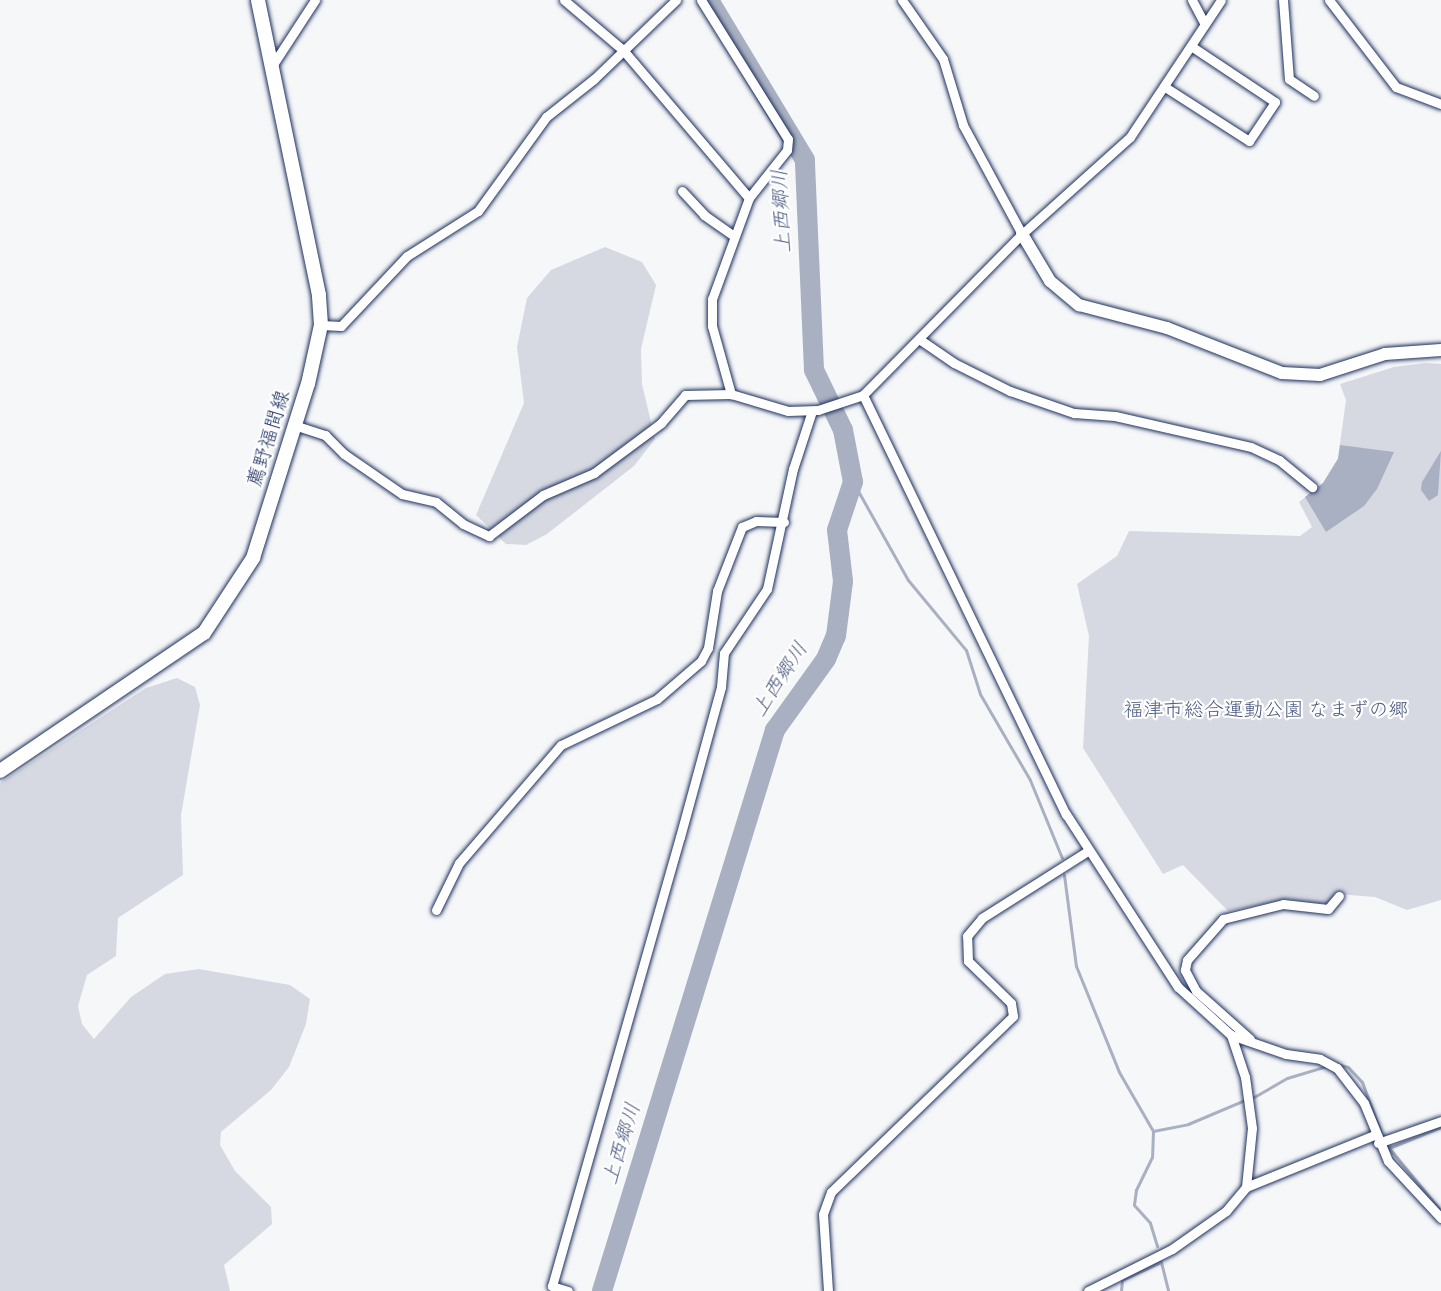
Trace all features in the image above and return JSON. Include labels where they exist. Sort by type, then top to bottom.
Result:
[{"type":"main road","name":"薦野福間線","points":[[0,771],[192,642],[213,623],[253,558],[294,424],[321,325],[319,295],[269,70],[258,0]]},
{"type":"street","points":[[269,70],[315,0]]},
{"type":"street","points":[[564,0],[623,50],[749,198]]},
{"type":"street","points":[[321,325],[341,326],[406,256],[478,211],[530,134],[676,0]]},
{"type":"street","points":[[701,0],[788,139],[787,150],[749,198],[733,235],[712,299],[711,326],[731,394]]},
{"type":"street","points":[[902,0],[944,59],[963,125],[1022,234],[1050,281],[1079,305],[1167,328],[1282,373],[1320,375],[1385,354],[1441,350]]},
{"type":"street","points":[[1192,0],[1205,24]]},
{"type":"street","points":[[294,424],[325,435],[344,454],[402,494],[435,502],[463,525],[489,536],[543,495],[594,473],[661,423],[685,395],[731,394],[762,406],[815,410],[863,395],[1022,234],[1130,137],[1221,0]]},
{"type":"street","points":[[1283,0],[1289,79],[1314,96]]},
{"type":"street","points":[[1329,0],[1396,87],[1441,104]]},
{"type":"street","points":[[1165,87],[1250,141],[1275,102],[1191,46]]},
{"type":"street","points":[[682,191],[704,215],[733,235]]},
{"type":"street","points":[[919,339],[954,363],[1010,391],[1074,413],[1115,416],[1251,447],[1279,460],[1312,487]]},
{"type":"street","points":[[863,395],[1086,852],[1178,987],[1231,1035],[1327,1062],[1337,1068],[1364,1103],[1376,1139],[1399,1174],[1441,1218]]},
{"type":"street","points":[[568,1291],[552,1286],[721,687],[724,652],[767,589],[784,522],[793,469],[815,410]]},
{"type":"street","points":[[436,910],[459,863],[561,745],[657,699],[701,661],[708,648],[717,591],[742,527],[756,521],[784,522]]},
{"type":"street","points":[[828,1291],[823,1214],[831,1192],[1013,1016],[1011,1003],[968,961],[967,936],[982,918],[1086,852]]},
{"type":"street","points":[[1254,1043],[1196,991],[1185,970],[1187,960],[1223,919],[1283,904],[1328,909],[1339,896]]},
{"type":"street","points":[[1231,1035],[1245,1077],[1252,1128],[1246,1187]]},
{"type":"street","points":[[1088,1291],[1172,1249],[1226,1211],[1246,1187],[1376,1139],[1441,1121]]},
{"type":"green space","points":[[605,247],[642,262],[656,285],[641,349],[642,384],[655,439],[634,466],[547,534],[526,545],[506,544],[476,515],[524,403],[517,347],[527,298],[551,270]]},
{"type":"green space","name":"福津市総合運動公園 なまずの郷","points":[[1426,363],[1441,364],[1441,900],[1407,910],[1375,897],[1337,894],[1328,904],[1287,899],[1228,911],[1183,865],[1163,874],[1083,748],[1089,636],[1077,584],[1117,556],[1129,531],[1300,536],[1312,527],[1299,502],[1323,483],[1338,458],[1346,400],[1340,384],[1394,367]]},
{"type":"green space","points":[[177,678],[195,687],[200,705],[181,815],[183,875],[118,918],[116,956],[87,975],[78,1006],[82,1024],[94,1039],[131,997],[165,974],[199,969],[290,985],[310,999],[306,1024],[289,1067],[271,1090],[221,1132],[220,1145],[235,1171],[271,1207],[272,1224],[224,1265],[230,1291],[0,1291],[0,783],[146,688]]},
{"type":"water","points":[[1340,445],[1394,452],[1377,489],[1364,506],[1326,532],[1305,497],[1323,483],[1338,459]]},
{"type":"water","points":[[1441,451],[1438,495],[1429,501],[1421,490],[1422,482]]},
{"type":"waterway","name":"上西郷川","points":[[602,1291],[775,730],[826,659],[836,636],[843,581],[837,530],[853,482],[843,430],[814,370],[805,160],[709,0]]},
{"type":"waterway","points":[[853,482],[908,580],[966,650],[980,694],[1030,780],[1062,858]]},
{"type":"waterway","points":[[1064,875],[1076,966],[1119,1072],[1153,1131],[1152,1157],[1136,1190],[1134,1205],[1150,1223],[1157,1246]]},
{"type":"waterway","points":[[1336,1064],[1348,1067],[1362,1082],[1381,1133]]},
{"type":"waterway","points":[[1254,1097],[1287,1078],[1327,1066]]},
{"type":"waterway","points":[[1153,1131],[1188,1124],[1245,1100]]},
{"type":"waterway","points":[[1441,1127],[1389,1148],[1441,1211]]},
{"type":"waterway","points":[[1121,1291],[1122,1280],[1161,1262],[1168,1291]]}]
